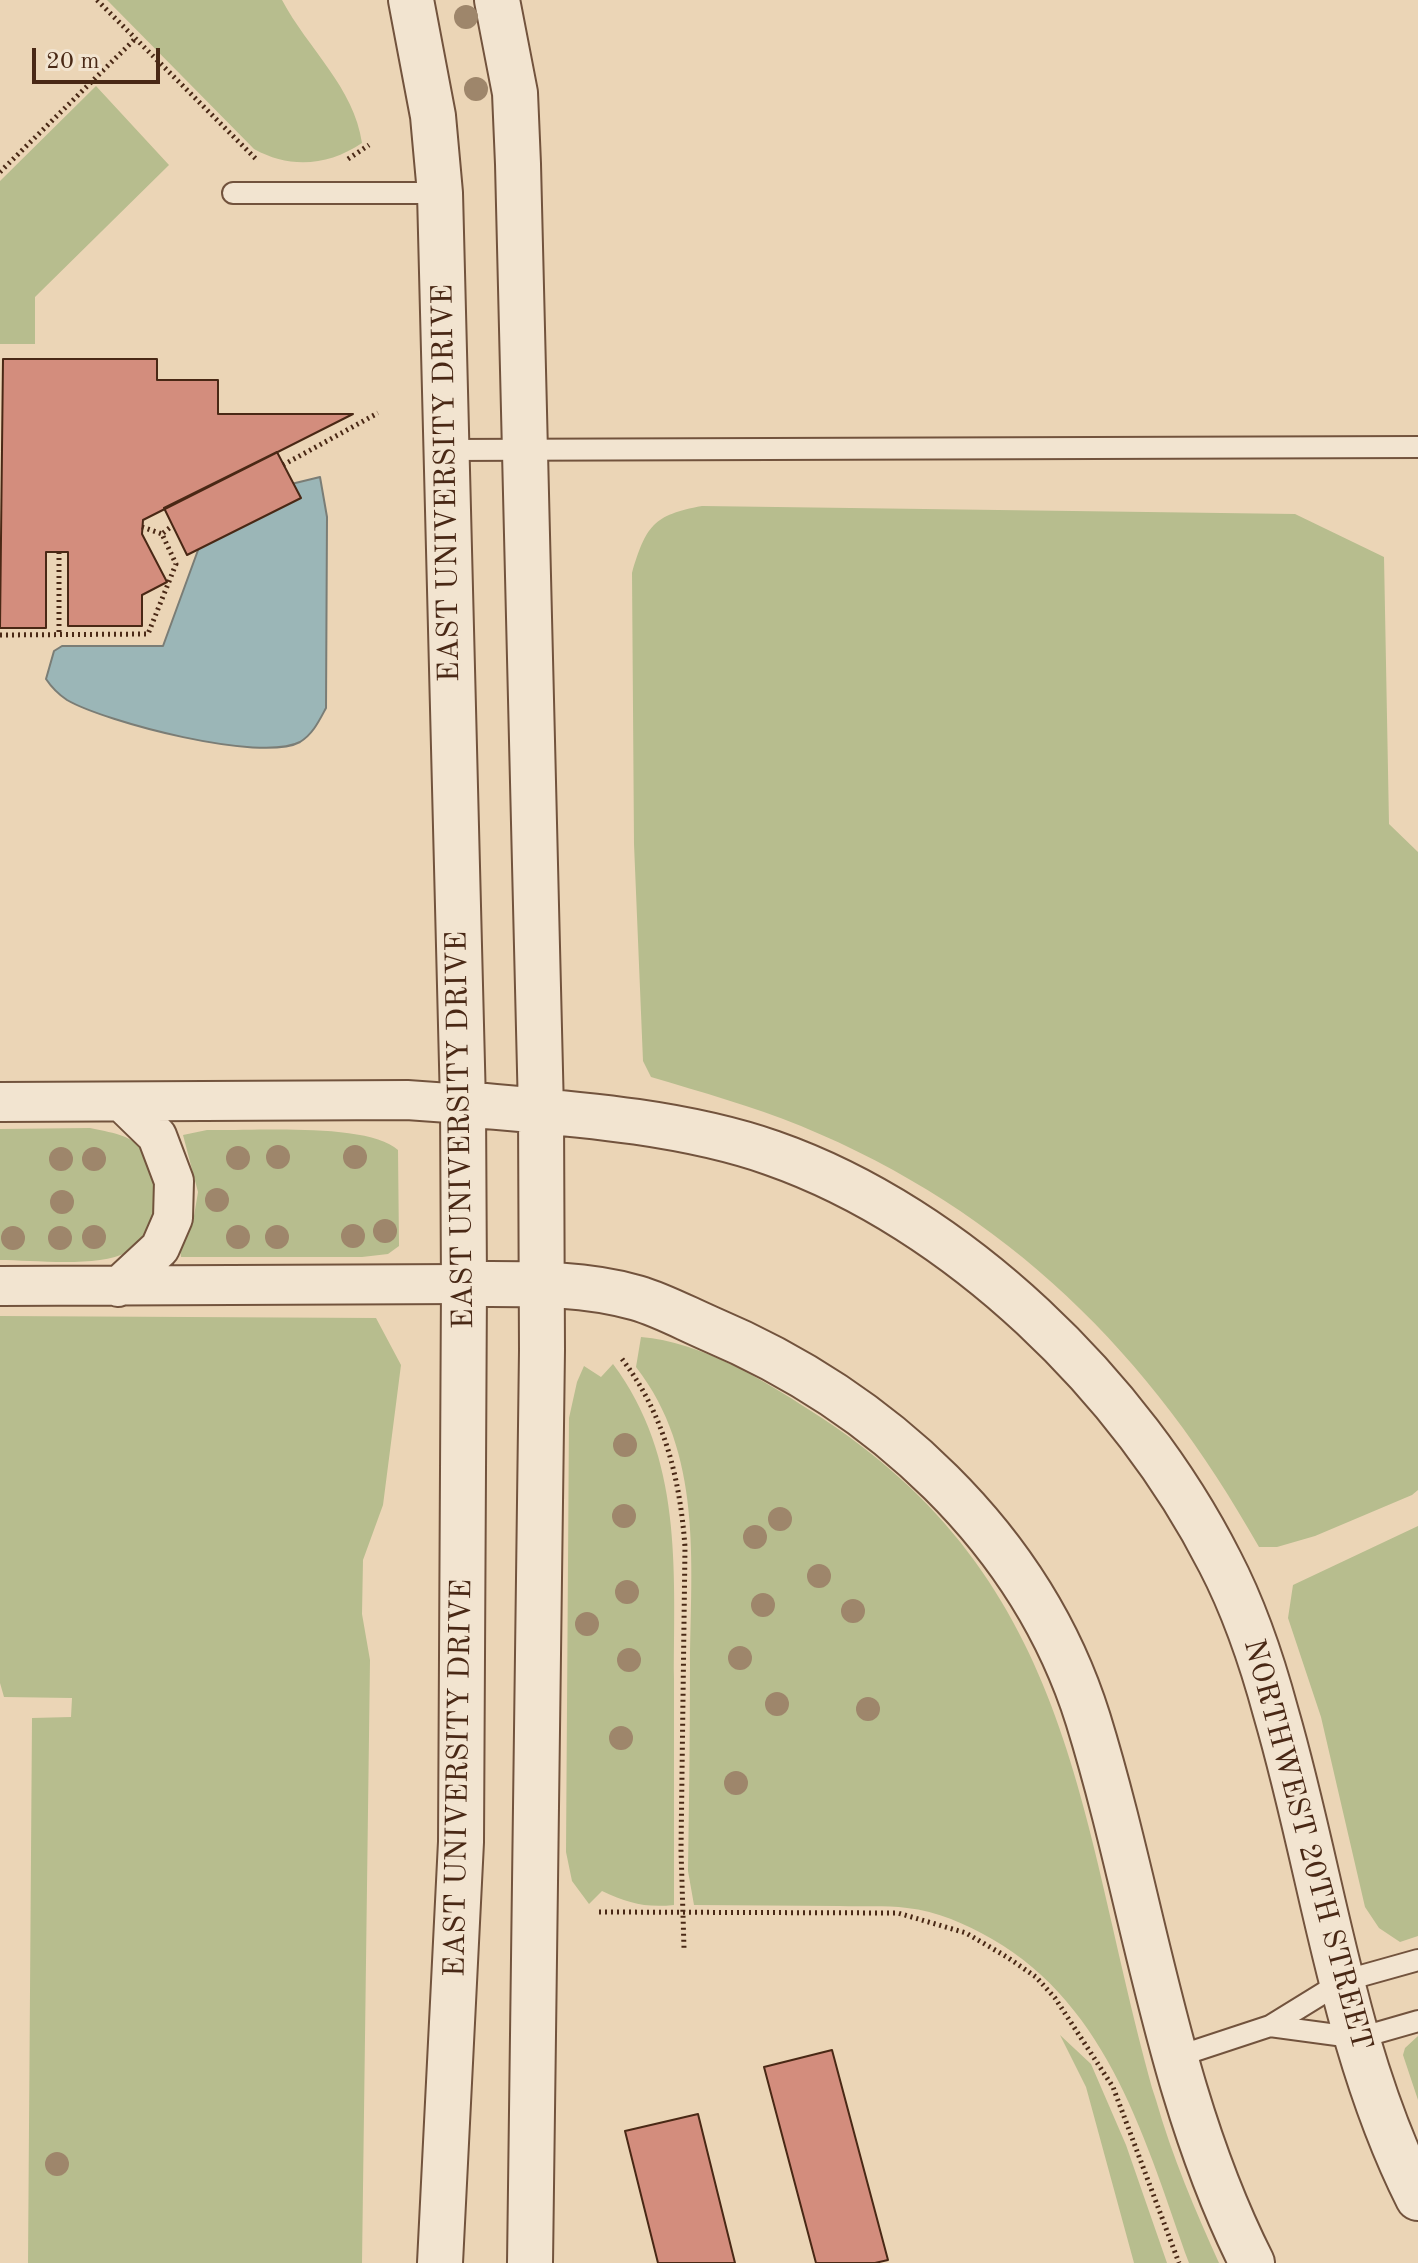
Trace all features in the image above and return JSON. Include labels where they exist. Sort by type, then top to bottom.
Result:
[{"type":"street","name":"EAST UNIVERSITY DRIVE","points":[[411,0],[433,116],[440,193],[463,1104],[461,1842],[440,2263]]},
{"type":"street","points":[[497,0],[515,93]]},
{"type":"street","points":[[515,0],[541,1111],[530,2263]]},
{"type":"street","name":"NORTHWEST 20TH STREET","points":[[0,1102],[407,1100],[541,1111],[714,1137],[771,1153],[837,1180],[931,1235],[996,1285],[1104,1389],[1178,1489],[1239,1602],[1277,1713],[1343,1981],[1376,2097],[1418,2198]]},
{"type":"street","points":[[118,1287],[160,1248],[173,1218],[174,1181],[157,1136],[122,1102]]},
{"type":"street","points":[[0,1286],[541,1284],[636,1298],[756,1348],[820,1384],[886,1430],[945,1485],[995,1544],[1043,1616],[1087,1718],[1190,2112],[1213,2177],[1252,2263]]},
{"type":"lane","points":[[233,193],[440,193]]},
{"type":"lane","points":[[445,450],[1418,447]]},
{"type":"lane","points":[[1176,2057],[1270,2026],[1343,1981],[1418,1960]]},
{"type":"lane","points":[[1270,2026],[1359,2038],[1418,2021]]},
{"type":"path","points":[[97,0],[249,155],[264,164]]},
{"type":"path","points":[[0,172],[135,39]]},
{"type":"path","points":[[338,165],[369,145]]},
{"type":"path","points":[[283,465],[378,413]]},
{"type":"path","points":[[162,534],[172,526]]},
{"type":"path","points":[[0,635],[148,634],[176,564],[162,534],[142,527]]},
{"type":"path","points":[[59,552],[59,634]]},
{"type":"path","points":[[622,1359],[639,1382],[666,1437],[682,1507],[685,1547],[684,1948]]},
{"type":"path","points":[[599,1912],[898,1913],[966,1933],[1036,1977],[1085,2039],[1113,2087],[1179,2263]]},
{"type":"green space","points":[[107,0],[282,0],[340,86],[350,104],[362,143],[336,156],[309,162],[281,160],[254,149]]},
{"type":"green space","points":[[96,86],[169,165],[35,297],[35,344],[0,344],[0,181]]},
{"type":"green space","points":[[702,506],[1295,514],[1384,557],[1389,824],[1418,852],[1418,1490],[1412,1495],[1315,1536],[1277,1547],[1259,1547],[1217,1477],[1171,1412],[1121,1351],[1067,1296],[1008,1246],[944,1200],[875,1161],[783,1119],[651,1077],[643,1061],[634,844],[632,573],[642,544],[654,525],[672,514]]},
{"type":"green space","points":[[90,1128],[134,1141],[153,1163],[159,1191],[158,1206],[148,1232],[127,1252],[100,1260],[0,1260],[0,1129]]},
{"type":"green space","points":[[207,1130],[336,1132],[383,1141],[398,1150],[399,1246],[388,1254],[362,1257],[181,1257],[180,1250],[193,1222],[198,1192],[183,1135]]},
{"type":"green space","points":[[0,1316],[376,1318],[401,1365],[383,1505],[363,1560],[362,1614],[370,1660],[362,2263],[28,2263],[32,1718],[71,1717],[72,1698],[4,1697],[0,1683]]},
{"type":"green space","points":[[641,1337],[686,1346],[751,1375],[811,1411],[900,1478],[968,1552],[1018,1632],[1056,1716],[1084,1806],[1162,2121],[1184,2183],[1219,2263],[1189,2263],[1139,2126],[1095,2040],[1067,2001],[1033,1968],[992,1939],[951,1919],[907,1908],[694,1905],[688,1871],[691,1548],[688,1510],[683,1472],[673,1435],[658,1400],[636,1367]]},
{"type":"green space","points":[[613,1364],[636,1400],[652,1437],[670,1515],[674,1596],[674,1905],[637,1904],[602,1891],[589,1904],[572,1881],[566,1852],[569,1418],[584,1366],[601,1377]]},
{"type":"green space","points":[[1418,1526],[1418,1936],[1400,1942],[1379,1928],[1365,1907],[1321,1717],[1288,1618],[1293,1585]]},
{"type":"green space","points":[[1060,2035],[1091,2064],[1126,2145],[1167,2263],[1134,2263],[1086,2087]]},
{"type":"green space","points":[[1418,2036],[1418,2100],[1403,2055],[1405,2048]]},
{"type":"water","points":[[320,477],[327,517],[326,708],[305,739],[280,747],[219,744],[114,719],[86,709],[55,691],[46,679],[54,651],[62,646],[163,646],[209,520],[283,486]]},
{"type":"building","points":[[3,359],[157,359],[157,380],[218,380],[218,414],[353,414],[143,520],[142,534],[167,582],[142,595],[142,626],[68,626],[68,552],[46,552],[46,628],[0,628]]},
{"type":"building","points":[[277,452],[301,498],[187,555],[164,508]]},
{"type":"building","points":[[832,2050],[888,2260],[875,2263],[816,2263],[764,2067]]},
{"type":"building","points":[[698,2114],[735,2263],[658,2263],[625,2131]]}]
